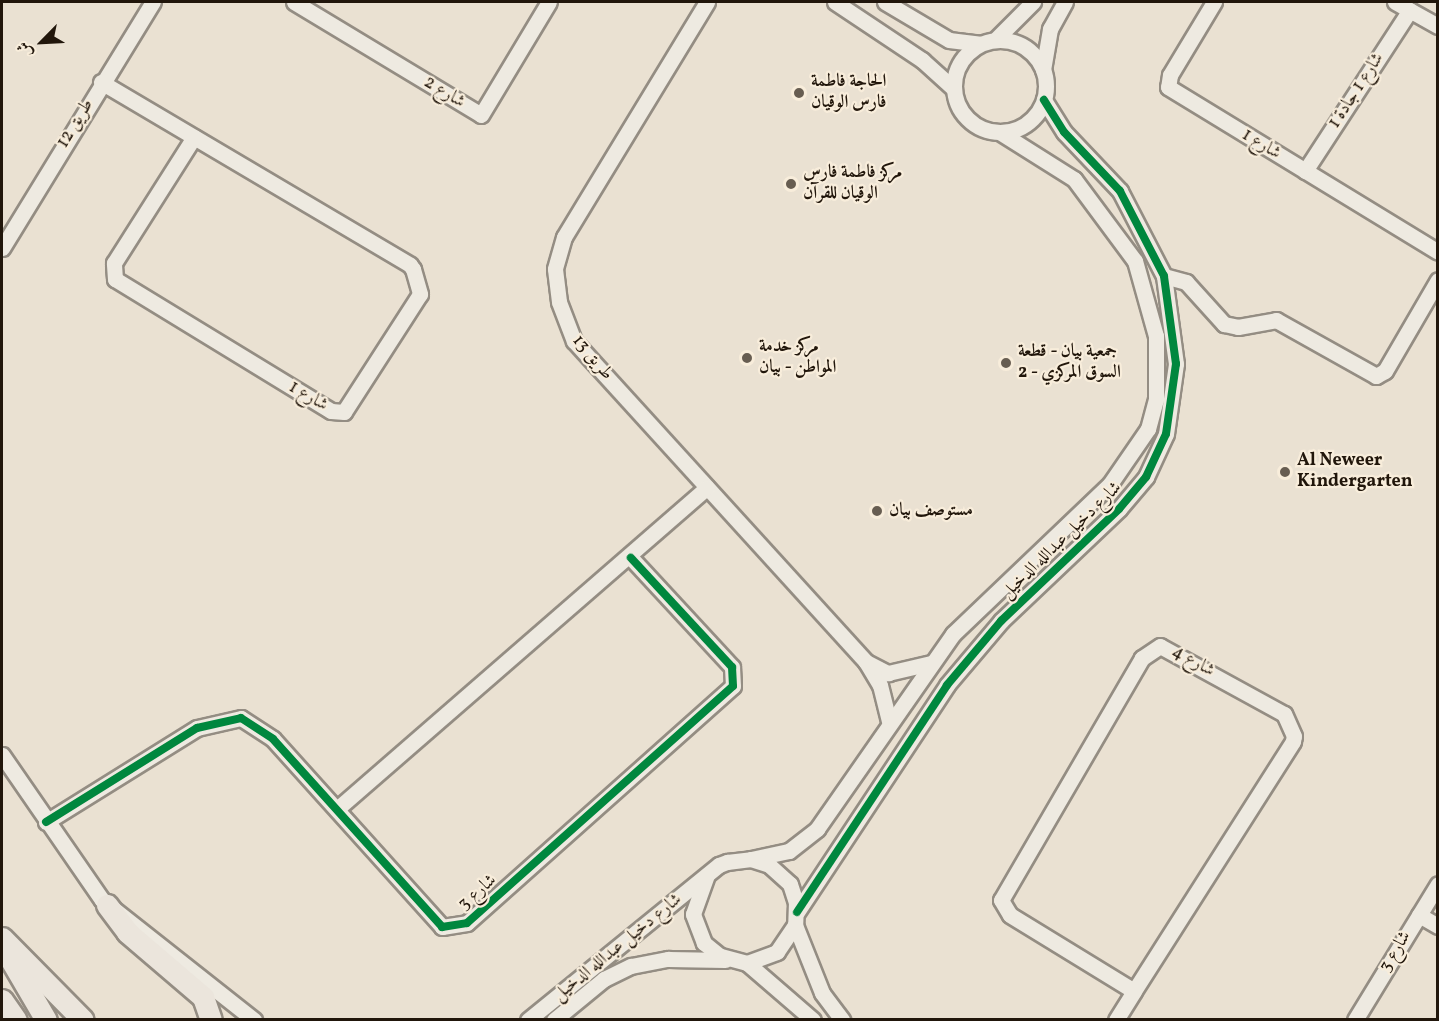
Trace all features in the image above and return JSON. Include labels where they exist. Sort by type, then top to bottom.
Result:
[{"type":"highway","points":[[107,905],[127,932],[203,997],[211,1020]]},
{"type":"highway","points":[[2,938],[83,1020]]},
{"type":"highway","points":[[2,944],[46,1020]]},
{"type":"highway","points":[[2,1000],[16,1020]]},
{"type":"street","name":"طريق 12","points":[[2,246],[101,82],[153,2]]},
{"type":"street","name":"شارع 2","points":[[294,2],[481,115],[549,2]]},
{"type":"street","name":"طريق 13","points":[[707,2],[638,124],[564,237],[555,269],[559,302],[574,341],[866,662],[880,685],[889,721]]},
{"type":"street","points":[[835,2],[880,30],[953,88],[969,122],[1001,133],[1028,124],[1044,100],[1043,70],[1050,29],[1065,2]]},
{"type":"street","points":[[880,30],[895,20],[886,2]]},
{"type":"street","points":[[886,2],[949,40],[1024,47],[1043,70]]},
{"type":"street","points":[[953,88],[960,62],[1033,2]]},
{"type":"street","name":"شارع 1","points":[[1214,2],[1170,75],[1168,87],[1437,252]]},
{"type":"street","points":[[1395,2],[1437,26]]},
{"type":"street","name":"شارع 1 جادة 1","points":[[1305,171],[1410,10]]},
{"type":"street","name":"شارع 1","points":[[101,82],[194,137],[416,273],[420,294],[344,412],[331,411],[115,279],[114,263],[194,137]]},
{"type":"street","name":"شارع دخيل عبدالله الدخيل","points":[[796,918],[947,684],[1001,621],[1119,509],[1158,457],[1174,399],[1176,364],[1164,276],[1120,191],[1064,132],[1044,100]]},
{"type":"street","name":"شارع دخيل عبدالله الدخيل","points":[[751,859],[789,851],[817,829],[931,662],[992,594],[1110,484],[1148,429],[1156,400],[1156,336],[1135,261],[1074,179],[1001,133]]},
{"type":"street","points":[[1164,276],[1186,282],[1224,324],[1238,327],[1276,320],[1376,376],[1385,371],[1437,280]]},
{"type":"street","points":[[337,809],[631,558],[707,487]]},
{"type":"street","name":"شارع 3","points":[[46,822],[197,728],[227,718],[264,730],[442,927],[467,923],[733,686],[732,667],[631,558]]},
{"type":"street","name":"شارع 4","points":[[1116,1020],[1294,736],[1284,714],[1160,646],[1142,658],[1001,900],[1010,915],[1134,991]]},
{"type":"street","name":"طريق 13","points":[[866,662],[888,673],[931,662]]},
{"type":"street","points":[[2,755],[46,822],[107,905],[198,971],[218,992],[254,1020]]},
{"type":"street","points":[[796,918],[777,952],[747,963],[730,960],[712,950],[695,923],[694,902],[707,875],[727,862],[751,859],[784,877],[822,993],[842,1020]]},
{"type":"street","name":"شارع دخيل عبدالله الدخيل","points":[[528,1020],[707,875]]},
{"type":"street","name":"شارع 3","points":[[1355,1020],[1437,884]]},
{"type":"street","points":[[1419,915],[1437,926]]},
{"type":"street","name":"شارع دخيل عبدالله الدخيل","points":[[554,1020],[604,979],[631,966],[668,959],[730,960]]},
{"type":"street","points":[[747,963],[813,1020]]},
{"type":"street","points":[[218,992],[230,1020]]},
{"type":"cycle path","points":[[797,912],[947,685],[1001,621],[1119,509],[1146,477],[1166,434],[1176,364],[1164,276],[1120,191],[1064,132],[1044,100]]},
{"type":"cycle path","points":[[46,822],[197,728],[241,718],[273,739],[442,927],[467,923],[733,686],[732,667],[631,558]]},
{"type":"place","name":"الحاجة فاطمة فارس الوقيان","points":[[799,93]]},
{"type":"place","name":"مركز فاطمة فارس الوقيان للقرآن","points":[[791,184]]},
{"type":"place","name":"مركز خدمة المواطن - بيان","points":[[747,358]]},
{"type":"place","name":"جمعية بيان - قطعة 2 - السوق المركزي","points":[[1006,363]]},
{"type":"place","name":"Al Neweer Kindergarten","points":[[1285,472]]},
{"type":"place","name":"مستوصف بيان","points":[[877,511]]}]
